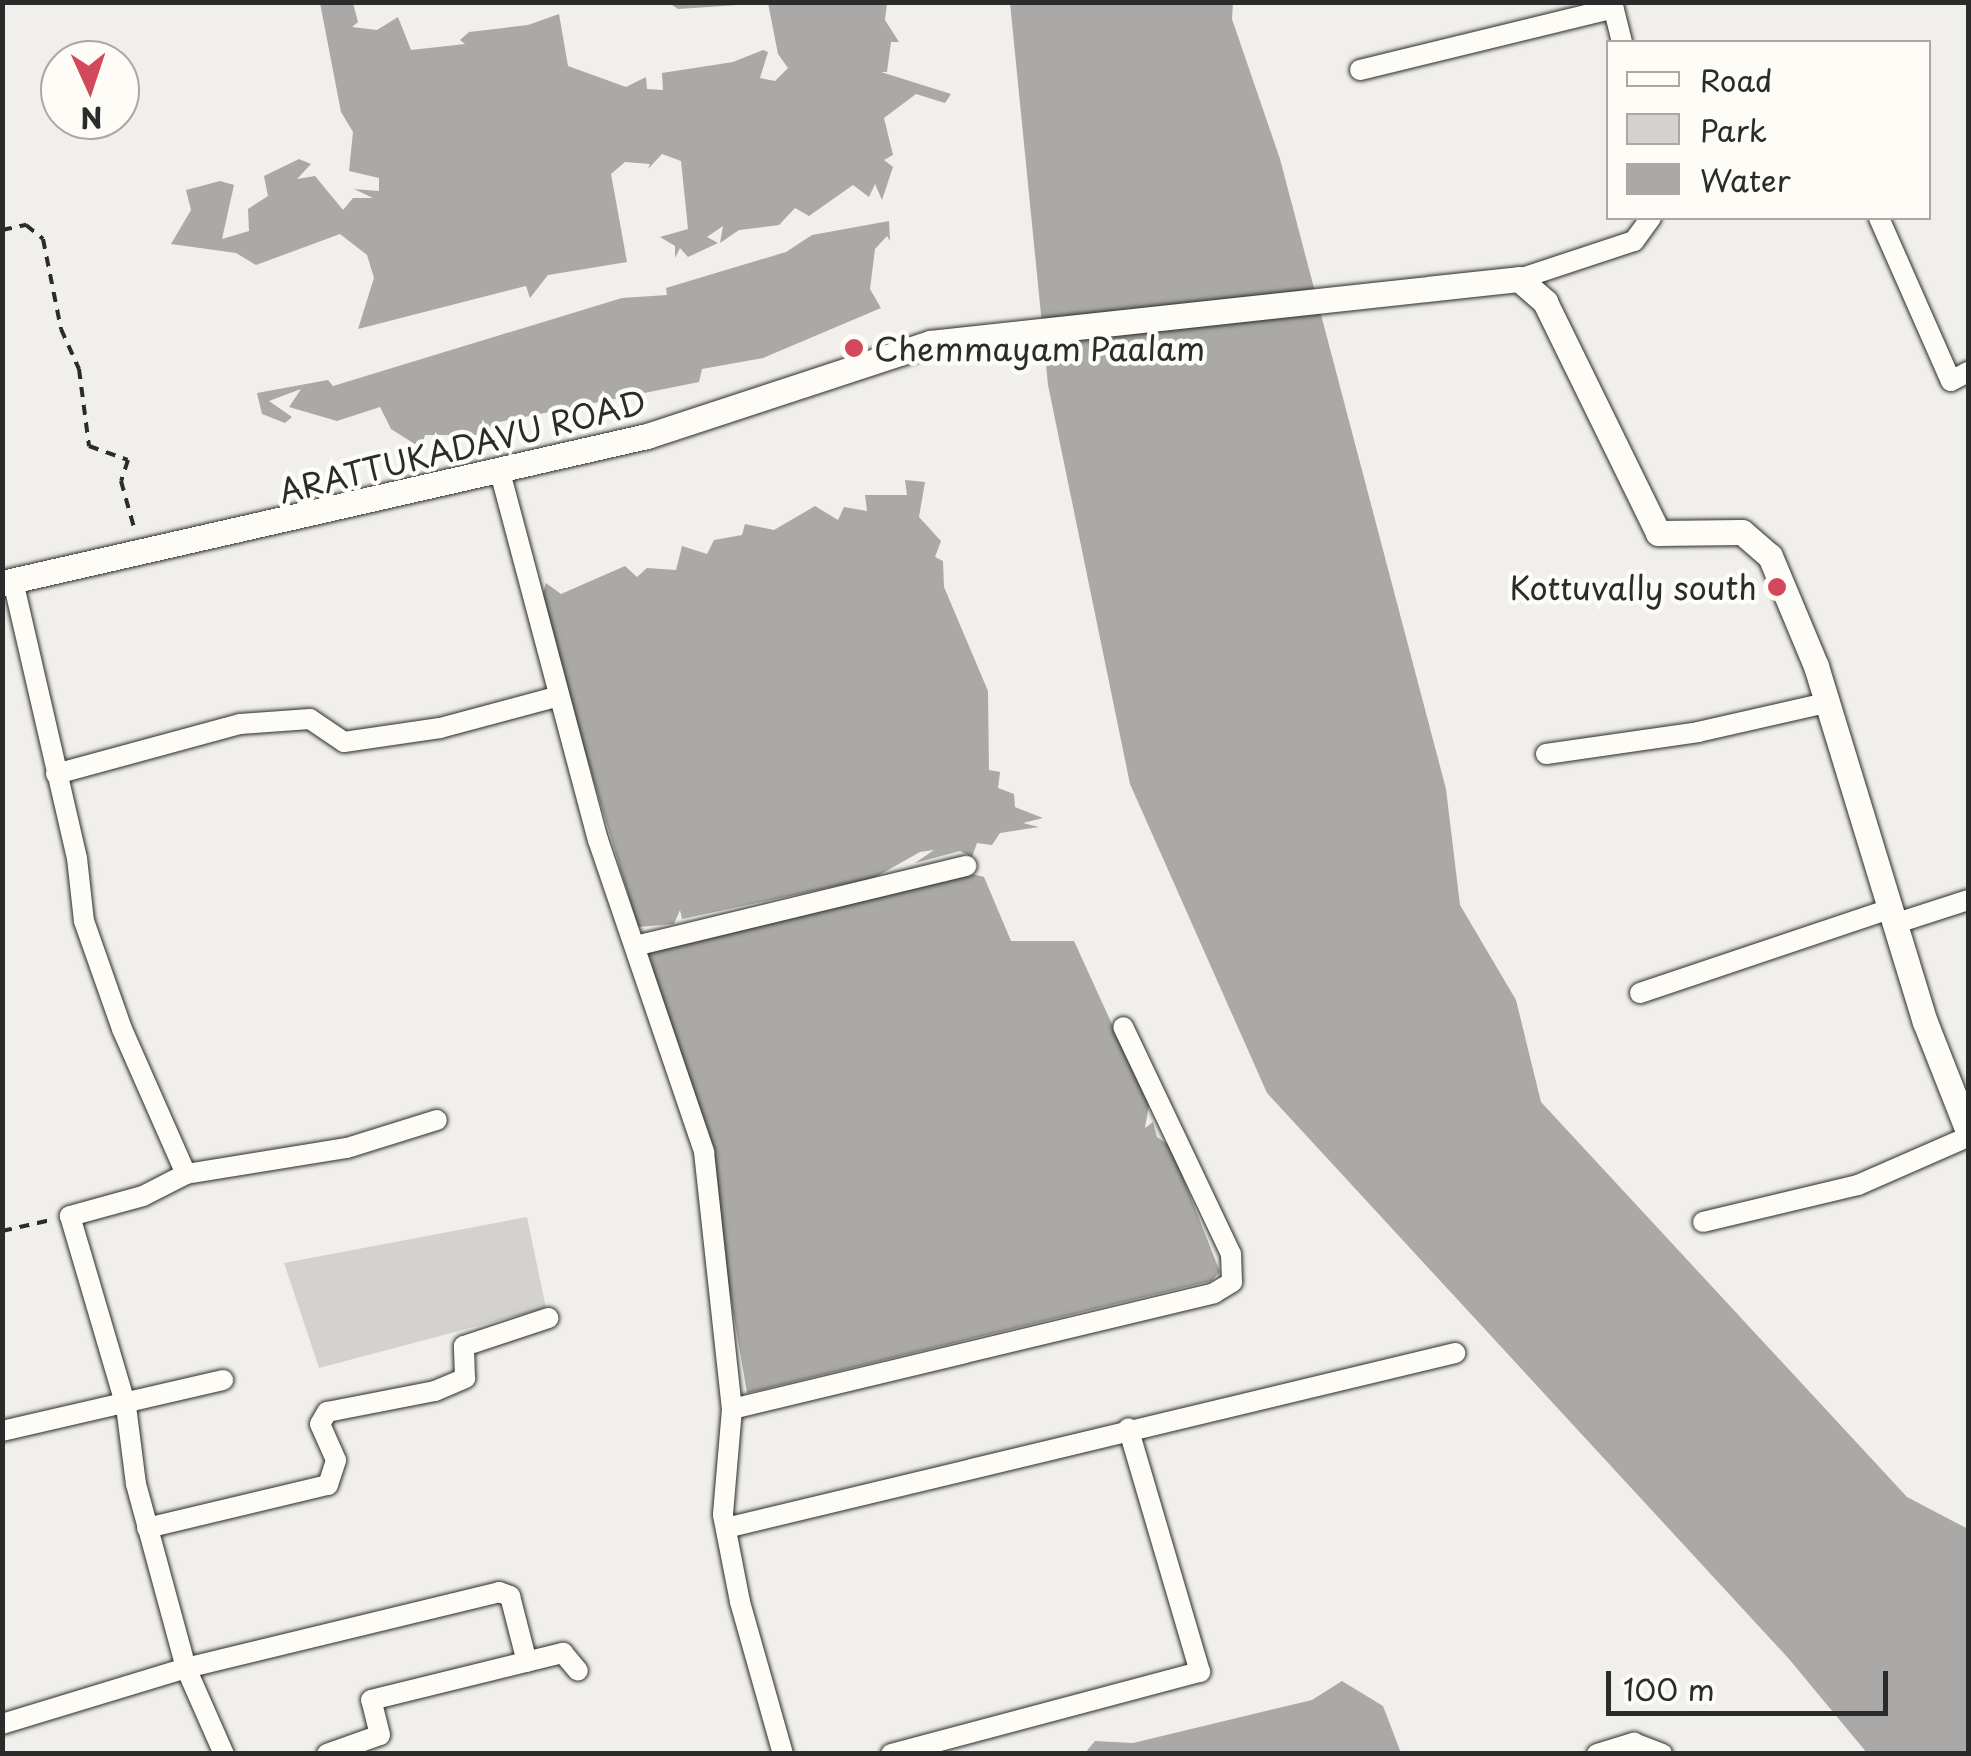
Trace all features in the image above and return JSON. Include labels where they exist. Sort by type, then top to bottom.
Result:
[{"type":"main road","name":"ARATTUKADAVU ROAD","points":[[8,582],[142,555],[647,436],[930,342],[1396,296],[1520,279]]},
{"type":"main road","points":[[1520,279],[1545,302],[1658,534],[1742,532],[1770,556],[1862,801],[1892,916],[1968,1134]]},
{"type":"street","points":[[1360,70],[1613,6],[1622,40]]},
{"type":"street","points":[[1520,279],[1634,241],[1655,220]]},
{"type":"street","points":[[1880,220],[1951,381],[1968,372]]},
{"type":"street","points":[[500,472],[556,697],[704,1152],[732,1409],[726,1528],[740,1602],[783,1754]]},
{"type":"street","points":[[8,582],[100,971],[186,1174]]},
{"type":"street","points":[[56,774],[208,730],[310,719],[344,742],[440,728],[556,697]]},
{"type":"street","points":[[1546,754],[1698,732],[1826,703]]},
{"type":"street","points":[[635,946],[966,866]]},
{"type":"street","points":[[1640,994],[1892,916],[1968,900]]},
{"type":"street","points":[[732,1409],[1214,1293],[1232,1282],[1230,1254],[1123,1027]]},
{"type":"street","points":[[224,1754],[186,1668],[147,1528],[126,1406],[70,1216],[143,1196],[186,1174],[347,1148],[437,1120]]},
{"type":"street","points":[[1703,1222],[1858,1185],[1968,1134]]},
{"type":"street","points":[[147,1528],[328,1485],[336,1460],[320,1424],[327,1412],[450,1385],[465,1378],[464,1346],[548,1318]]},
{"type":"street","points":[[726,1528],[1128,1428],[1455,1353]]},
{"type":"street","points":[[2,1431],[126,1406],[223,1380]]},
{"type":"street","points":[[891,1754],[1200,1672],[1128,1428]]},
{"type":"street","points":[[2,1724],[186,1668],[506,1592],[528,1662]]},
{"type":"street","points":[[328,1754],[380,1736],[371,1700],[563,1653],[578,1671]]},
{"type":"street","points":[[1596,1754],[1634,1744],[1662,1754]]},
{"type":"path","points":[[2,230],[26,225],[43,240],[61,328],[79,370],[90,446],[128,460],[121,480],[142,555]]},
{"type":"path","points":[[2,1231],[70,1216]]},
{"type":"green space","points":[[527,1217],[546,1308],[319,1368],[284,1263]]},
{"type":"water","points":[[320,3],[353,3],[358,22],[352,27],[377,30],[398,17],[411,50],[465,44],[460,40],[469,32],[528,25],[559,14],[568,66],[626,87],[646,77],[647,89],[663,90],[662,73],[733,62],[763,50],[768,52],[760,78],[775,81],[788,68],[778,54],[768,3],[887,3],[885,20],[899,42],[891,42],[887,72],[881,72],[951,94],[945,103],[916,94],[884,118],[893,155],[884,160],[893,167],[882,200],[875,184],[869,197],[853,185],[809,216],[795,208],[779,225],[739,230],[720,243],[723,226],[707,237],[718,243],[688,257],[680,248],[675,258],[675,246],[660,237],[688,229],[681,161],[662,154],[648,169],[650,164],[625,162],[611,174],[627,262],[548,275],[530,298],[526,286],[358,329],[374,278],[367,255],[340,234],[256,265],[236,253],[171,244],[191,210],[186,190],[220,181],[234,185],[222,239],[249,231],[248,209],[268,196],[264,176],[299,159],[311,164],[297,179],[315,176],[343,210],[353,198],[373,198],[354,189],[379,191],[379,178],[349,171],[353,132],[341,112]]},
{"type":"water","points":[[669,3],[768,3],[678,9]]},
{"type":"water","points":[[1010,3],[1233,3],[1232,19],[1280,159],[1446,789],[1460,905],[1516,1000],[1541,1102],[1907,1497],[1968,1529],[1968,1753],[1867,1753],[1789,1659],[1267,1093],[1130,784],[1048,385]]},
{"type":"water","points":[[889,221],[890,241],[887,236],[875,249],[870,289],[881,308],[763,358],[702,369],[699,382],[494,423],[493,435],[425,435],[421,448],[391,429],[380,407],[337,421],[289,407],[301,389],[269,401],[292,417],[285,423],[262,414],[257,393],[328,380],[333,386],[622,298],[667,295],[666,288],[786,252],[812,235]]},
{"type":"water","points":[[905,480],[925,482],[919,517],[941,541],[935,557],[943,561],[944,587],[988,691],[989,770],[1000,772],[998,788],[1014,794],[1015,807],[1043,818],[1023,823],[1039,827],[1000,833],[992,845],[977,843],[972,857],[960,851],[915,863],[934,850],[920,852],[874,878],[682,919],[680,910],[674,924],[638,927],[540,603],[546,583],[561,594],[625,566],[637,577],[647,568],[676,570],[682,546],[707,554],[714,540],[742,535],[745,524],[774,530],[815,506],[838,520],[844,507],[867,511],[865,495],[907,495]]},
{"type":"water","points":[[957,870],[984,877],[1011,941],[1074,941],[1149,1105],[1145,1128],[1153,1122],[1157,1137],[1171,1147],[1220,1272],[1211,1281],[747,1393],[709,1170],[714,1148],[674,1048],[648,951],[912,881],[947,882]]},
{"type":"water","points":[[1342,1681],[1383,1706],[1401,1753],[1085,1753],[1095,1741],[1133,1743],[1312,1700]]},
{"type":"place","name":"Chemmayam Paalam","points":[[854,348]]},
{"type":"place","name":"Kottuvally south","points":[[1777,587]]}]
